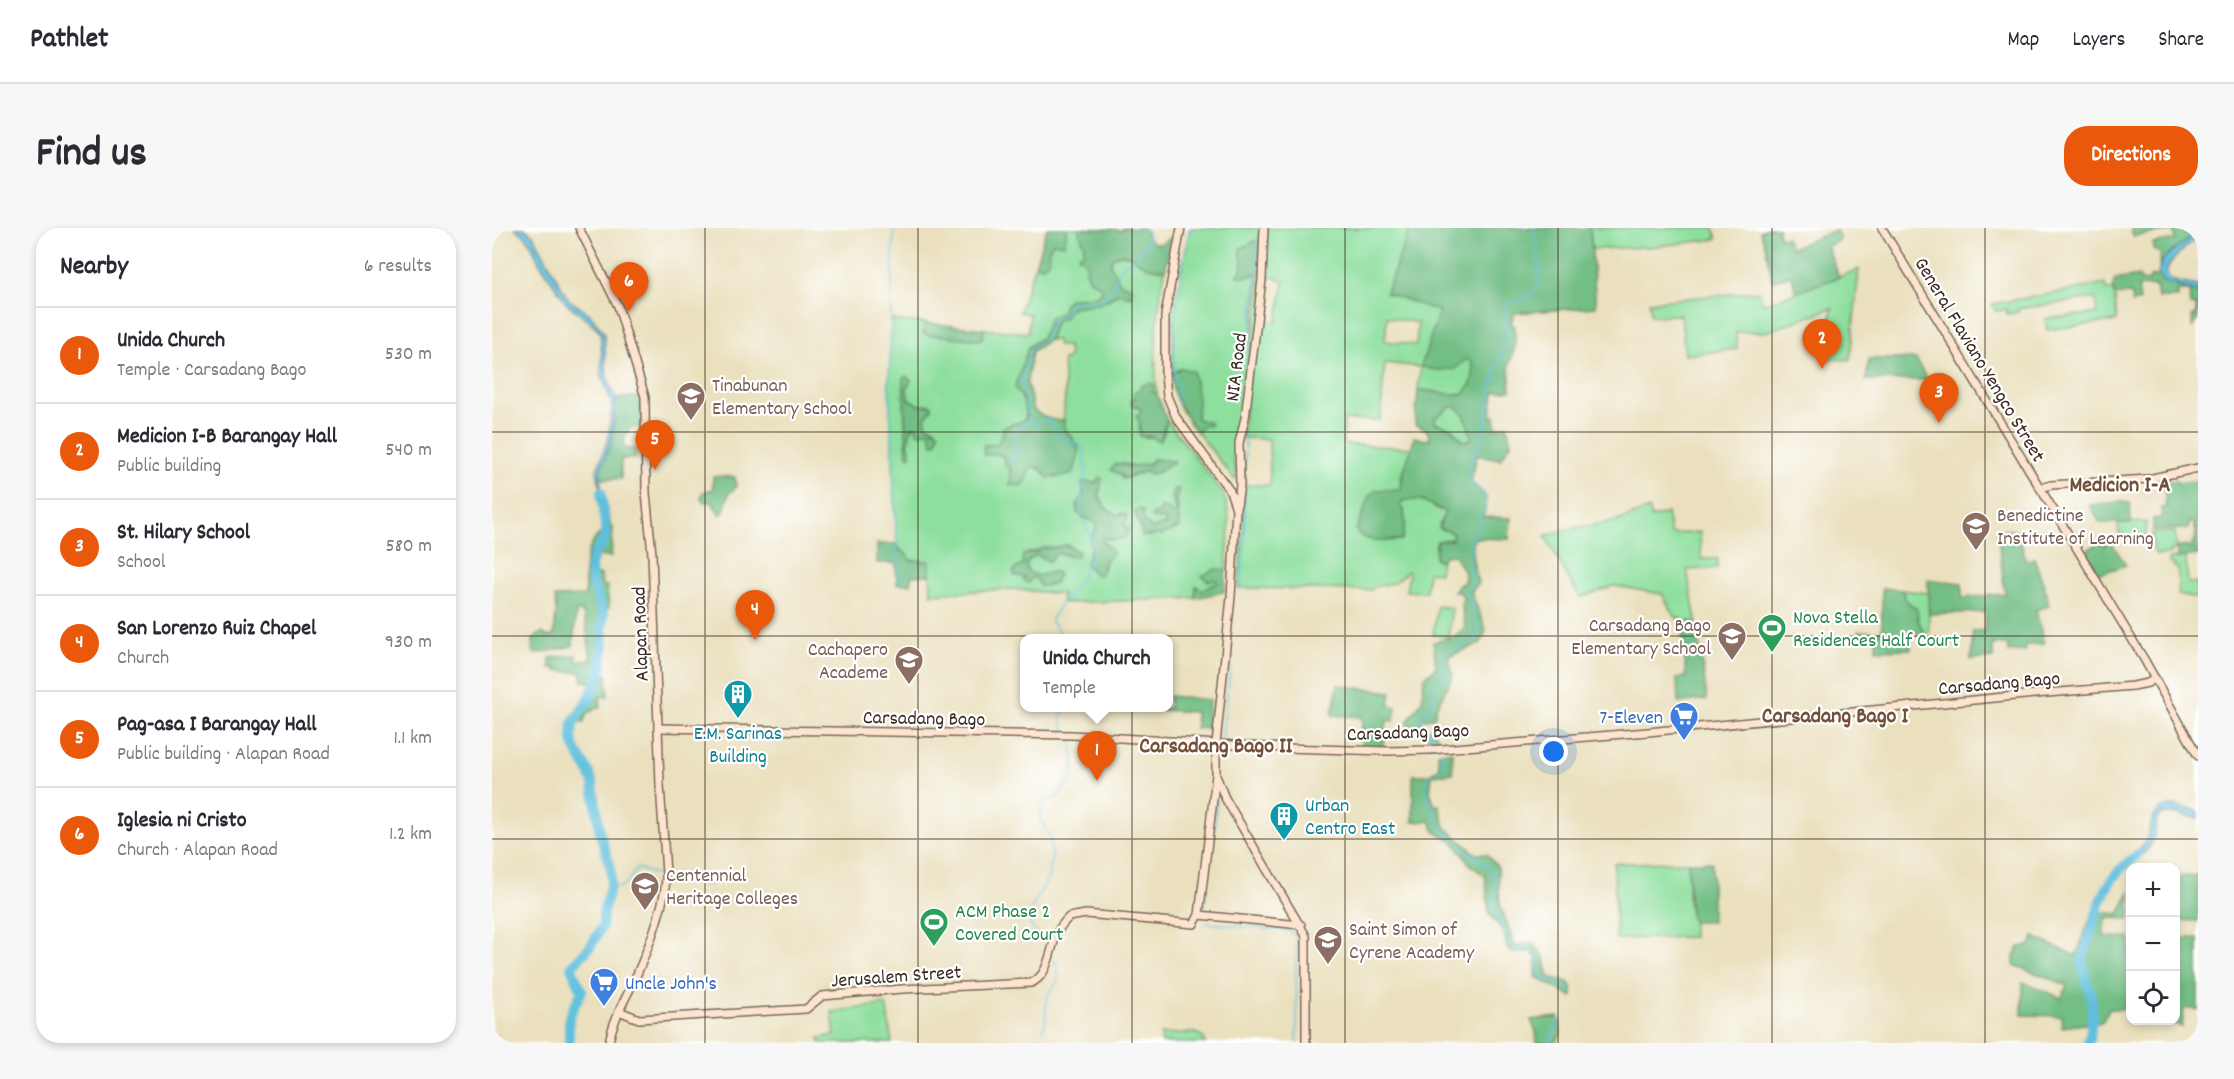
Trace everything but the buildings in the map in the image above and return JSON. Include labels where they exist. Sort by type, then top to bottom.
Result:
[{"type":"street","name":"Alapan Road","points":[[579,228],[618,306],[645,397],[646,493],[652,554],[666,886],[654,929],[619,1011],[609,1043]]},
{"type":"street","points":[[1181,228],[1165,315],[1167,396],[1176,417],[1230,491],[1236,509]]},
{"type":"street","name":"NIA Road","points":[[1198,915],[1216,775],[1216,744],[1240,485],[1239,443],[1245,418],[1260,294],[1264,228]]},
{"type":"street","name":"General Flaviano Yengco Street","points":[[1882,228],[2155,678],[2198,756]]},
{"type":"street","points":[[2040,488],[2051,484],[2148,479],[2197,469]]},
{"type":"street","name":"Carsadang Bago","points":[[658,728],[1072,735],[1336,750],[1430,750],[1648,732],[2133,686],[2148,684],[2155,678]]},
{"type":"street","points":[[1216,775],[1226,798],[1306,936],[1306,1043]]},
{"type":"street","points":[[1213,799],[1219,796],[1226,798]]},
{"type":"street","name":"Jerusalem Street","points":[[619,1011],[639,1019],[806,1009],[822,996],[902,989],[1031,983],[1038,980],[1043,973],[1057,934],[1069,918],[1086,914],[1194,924],[1198,915]]},
{"type":"street","points":[[1198,915],[1300,925]]},
{"type":"green space","points":[[1047,228],[1065,228],[1067,231],[1064,244],[1053,243],[1049,250],[1049,261],[1043,266],[1035,265]]},
{"type":"green space","points":[[1065,228],[1079,228],[1079,233],[1085,242],[1084,261],[1087,264],[1089,279],[1101,287],[1102,292],[1092,297],[1067,301],[1061,313],[1049,320],[1044,336],[1028,347],[1016,388],[1024,403],[1025,420],[1007,426],[999,444],[985,445],[1006,460],[1010,470],[1011,485],[1027,479],[1028,471],[1033,467],[1057,475],[1065,476],[1070,473],[1073,469],[1075,455],[1073,438],[1063,425],[1065,394],[1063,360],[1069,358],[1068,346],[1058,346],[1057,340],[1049,340],[1056,320],[1064,318],[1075,305],[1107,301],[1118,293],[1120,283],[1110,264],[1113,257],[1122,254],[1132,256],[1139,263],[1165,270],[1155,363],[1157,394],[1153,392],[1154,385],[1140,386],[1141,390],[1132,405],[1141,409],[1139,431],[1143,437],[1163,437],[1167,420],[1223,493],[1226,502],[1229,531],[1226,571],[1215,569],[1211,571],[1208,581],[1216,580],[1218,583],[1202,590],[1196,586],[1195,598],[1065,603],[1061,601],[1062,594],[1011,589],[931,594],[930,562],[910,560],[897,546],[889,385],[891,320],[925,323],[923,333],[983,337],[984,329],[1028,333],[1030,314],[1019,312],[1035,265],[1039,266],[1050,255],[1049,250],[1053,243],[1064,243],[1067,231]],"holes":[[[906,376],[908,399],[920,405],[930,404],[925,418],[927,425],[936,429],[932,435],[930,431],[912,426],[908,441],[910,457],[907,455],[904,405]],[[1153,459],[1173,461],[1162,470],[1150,473],[1146,471],[1123,479],[1119,473],[1121,463],[1138,466]],[[1096,483],[1105,506],[1117,515],[1122,513],[1126,522],[1104,537],[1102,541],[1110,549],[1108,559],[1104,562],[1104,568],[1096,575],[1086,564],[1091,547],[1090,539],[1097,526],[1081,516],[1077,510],[1084,493],[1082,485]],[[1174,498],[1177,501],[1180,527],[1162,535],[1142,536],[1135,512],[1139,509],[1144,522],[1152,529],[1163,525],[1166,521],[1159,519],[1156,514],[1160,511],[1160,507],[1172,515],[1176,512]],[[1069,545],[1071,557],[1057,553],[1049,561],[1037,555],[1026,564],[1028,572],[1039,576],[1045,575],[1055,583],[1045,586],[1033,577],[1020,575],[1014,570],[1023,564],[1030,552]]]},
{"type":"green space","points":[[1079,228],[1122,230],[1123,228],[1144,228],[1146,235],[1153,243],[1160,244],[1171,238],[1165,270],[1143,264],[1132,256],[1122,254],[1113,257],[1110,264],[1120,283],[1132,287],[1131,297],[1118,293],[1099,304],[1071,307],[1064,318],[1056,320],[1049,340],[1032,351],[1027,382],[1033,409],[1047,418],[1064,420],[1065,430],[1078,446],[1079,454],[1074,471],[1070,475],[1048,478],[1040,468],[1033,467],[1028,471],[1027,479],[1022,486],[1010,485],[1010,467],[1005,465],[1004,457],[1001,454],[984,455],[983,447],[998,444],[1003,428],[1019,423],[1027,417],[1022,397],[1015,388],[1027,352],[1041,339],[1051,316],[1061,313],[1067,301],[1092,297],[1102,292],[1101,287],[1089,279],[1087,264],[1078,256],[1084,251]]},
{"type":"green space","points":[[1190,228],[1261,228],[1261,240],[1248,245],[1241,271],[1245,277],[1259,273],[1243,413],[1233,461],[1237,476],[1235,480],[1197,432],[1202,428],[1201,421],[1196,418],[1198,399],[1194,379],[1176,370],[1172,374],[1174,310]]},
{"type":"green space","points":[[1267,228],[1410,228],[1386,293],[1440,311],[1431,337],[1429,369],[1455,369],[1466,359],[1473,365],[1472,382],[1466,393],[1444,395],[1434,391],[1418,390],[1421,367],[1385,363],[1380,420],[1344,420],[1343,444],[1412,448],[1401,478],[1401,491],[1393,489],[1366,506],[1362,537],[1384,541],[1402,540],[1405,523],[1404,509],[1401,508],[1402,501],[1421,499],[1435,509],[1446,511],[1439,524],[1443,530],[1453,533],[1453,539],[1436,543],[1435,559],[1441,561],[1439,573],[1428,572],[1426,592],[1406,591],[1408,571],[1394,583],[1377,586],[1371,590],[1238,588],[1243,529],[1243,485],[1270,485],[1269,439],[1242,438]],"holes":[[[1268,277],[1284,281],[1277,322],[1262,320]],[[1387,317],[1418,323],[1416,345],[1385,341]]]},
{"type":"green space","points":[[1410,228],[1590,228],[1596,307],[1514,313],[1511,324],[1515,326],[1515,347],[1509,366],[1511,390],[1494,392],[1491,416],[1495,416],[1496,428],[1507,425],[1511,443],[1501,459],[1477,455],[1471,482],[1486,497],[1483,517],[1511,518],[1509,539],[1474,538],[1472,556],[1478,584],[1471,592],[1486,630],[1481,643],[1448,657],[1453,676],[1436,708],[1434,718],[1421,719],[1422,724],[1436,734],[1440,744],[1429,745],[1428,736],[1423,729],[1407,725],[1408,720],[1422,701],[1424,678],[1436,667],[1433,642],[1454,637],[1465,627],[1461,602],[1464,601],[1460,592],[1454,592],[1460,584],[1464,583],[1465,574],[1454,555],[1444,556],[1441,561],[1435,559],[1437,541],[1452,540],[1453,533],[1439,528],[1445,511],[1422,501],[1402,501],[1401,508],[1404,509],[1405,523],[1402,540],[1371,540],[1360,535],[1356,530],[1369,498],[1375,490],[1401,490],[1414,437],[1430,439],[1427,430],[1415,424],[1418,390],[1465,393],[1472,382],[1473,370],[1471,361],[1466,359],[1455,369],[1438,370],[1421,367],[1439,311],[1386,293]],"holes":[[[1450,407],[1457,407],[1464,415],[1472,437],[1469,440],[1463,441],[1451,428],[1435,423],[1435,418]]]},
{"type":"green space","points":[[1590,228],[1714,228],[1717,239],[1649,247],[1592,249]]},
{"type":"green space","points":[[1780,228],[1777,229],[1780,238],[1786,237],[1791,248],[1836,230],[1840,240],[1827,246],[1839,277],[1797,292],[1791,275],[1772,281],[1766,248],[1760,231]]},
{"type":"green space","points":[[2131,228],[2196,228],[2186,241],[2168,255],[2159,266],[2161,253],[2153,250],[2153,244],[2175,240],[2174,231],[2133,236]]},
{"type":"green space","points":[[1261,240],[1259,273],[1245,277],[1237,276],[1243,267],[1240,249]]},
{"type":"green space","points":[[1859,269],[1850,360],[1825,359],[1832,308],[1766,332],[1736,332],[1737,349],[1685,355],[1681,315],[1651,316],[1649,302],[1760,291],[1762,303],[1770,302]]},
{"type":"green space","points":[[2139,276],[2141,281],[2159,276],[2162,281],[2198,293],[2198,318],[2192,327],[2192,316],[2195,316],[2197,306],[2190,305],[2190,291],[2178,291],[2178,298],[2158,298],[2156,286],[2138,287],[2140,301],[2132,303],[2131,294],[2114,295],[2114,280]]},
{"type":"green space","points":[[2105,284],[2106,290],[2114,289],[2117,321],[2047,330],[2045,319],[2097,313],[2095,298],[2018,309],[2018,312],[2007,314],[2006,309],[1996,311],[1992,304]]},
{"type":"green space","points":[[925,323],[984,329],[983,337],[980,340],[923,334]]},
{"type":"green space","points":[[1869,359],[1916,359],[1927,380],[1866,380]]},
{"type":"green space","points":[[1181,368],[1193,371],[1198,399],[1197,418],[1201,421],[1209,421],[1211,424],[1203,426],[1197,432],[1183,412],[1173,390],[1172,374]]},
{"type":"green space","points":[[906,376],[911,381],[907,388],[908,399],[920,405],[932,406],[925,418],[927,425],[939,433],[936,443],[932,443],[930,431],[920,433],[912,427],[908,441],[910,457],[907,455],[903,378]]},
{"type":"green space","points":[[1150,383],[1154,385],[1153,392],[1157,394],[1167,420],[1160,441],[1153,437],[1140,436],[1140,423],[1136,415],[1140,414],[1141,409],[1132,405],[1131,401],[1135,399],[1134,392],[1140,390],[1140,386]]},
{"type":"green space","points":[[643,396],[641,402],[642,427],[630,427],[624,440],[624,448],[635,449],[635,459],[621,459],[621,479],[601,479],[600,469],[611,443],[616,399]]},
{"type":"green space","points":[[1450,407],[1457,407],[1463,413],[1472,437],[1469,440],[1463,441],[1450,428],[1435,423],[1435,418]]},
{"type":"green space","points":[[1153,459],[1175,463],[1165,466],[1157,473],[1151,474],[1146,471],[1122,479],[1123,476],[1111,470],[1116,463],[1131,467],[1148,465]]},
{"type":"green space","points":[[713,476],[735,477],[736,487],[729,493],[723,513],[720,515],[712,502],[704,502],[701,499],[703,492],[713,489]]},
{"type":"green space","points":[[1102,478],[1099,497],[1105,508],[1117,515],[1125,514],[1128,518],[1124,526],[1129,529],[1125,538],[1113,540],[1104,538],[1102,541],[1111,549],[1112,555],[1104,562],[1101,574],[1096,575],[1086,564],[1091,547],[1090,539],[1097,526],[1081,516],[1077,510],[1084,493],[1083,481],[1095,483]]},
{"type":"green space","points":[[2176,480],[2177,483],[2198,481],[2198,555],[2178,558],[2176,547],[2188,546],[2189,549],[2193,549],[2192,542],[2195,541],[2196,529],[2194,529],[2194,523],[2189,523],[2189,529],[2153,530],[2153,519],[2162,518],[2161,508],[2166,507],[2164,482]]},
{"type":"green space","points":[[1176,488],[1179,490],[1176,498],[1180,527],[1162,535],[1142,536],[1135,512],[1139,509],[1143,511],[1144,522],[1152,529],[1163,525],[1166,522],[1165,519],[1152,518],[1153,515],[1160,511],[1160,507],[1169,510],[1172,515],[1176,512],[1172,495]]},
{"type":"green space","points":[[2130,503],[2131,523],[2100,523],[2090,505]]},
{"type":"green space","points":[[1649,509],[1652,518],[1667,513],[1671,534],[1700,532],[1701,559],[1718,559],[1717,568],[1687,570],[1697,626],[1692,622],[1676,618],[1662,594],[1614,586],[1581,597],[1545,536],[1568,529],[1617,521]]},
{"type":"green space","points":[[608,514],[613,528],[611,557],[595,556],[593,575],[601,575],[602,586],[607,586],[609,608],[602,610],[600,631],[607,632],[607,657],[604,658],[601,674],[607,675],[608,696],[600,697],[601,707],[587,714],[584,723],[572,722],[585,704],[591,682],[582,681],[582,672],[556,671],[556,668],[550,668],[550,658],[576,655],[577,661],[591,660],[582,611],[576,612],[573,646],[535,654],[532,644],[539,634],[543,633],[548,637],[554,635],[555,597],[585,596],[585,569],[588,552],[596,537],[603,531],[599,515]]},
{"type":"green space","points":[[2146,522],[2146,538],[2125,538],[2125,534],[2119,534],[2118,523]]},
{"type":"green space","points":[[1997,530],[2045,530],[2042,536],[2020,538],[2026,561],[2034,558],[2045,588],[2049,606],[2036,610],[2044,644],[2025,645],[2025,651],[2008,652],[2008,645],[1993,644],[1993,658],[1971,660],[1973,631],[1984,631],[1986,612],[1929,614],[1928,580],[1962,583],[1962,598],[2005,594]]},
{"type":"green space","points":[[2175,532],[2177,549],[2171,550],[2171,554],[2157,555],[2153,550],[2152,533]]},
{"type":"green space","points":[[2101,542],[2104,546],[2111,542],[2126,565],[2098,574],[2085,551]]},
{"type":"green space","points":[[877,544],[897,544],[899,551],[906,553],[910,560],[929,561],[930,575],[911,576],[911,584],[897,584],[896,563],[877,563]]},
{"type":"green space","points":[[1065,545],[1079,552],[1077,557],[1057,553],[1049,561],[1037,555],[1026,564],[1028,572],[1039,576],[1055,572],[1058,575],[1055,583],[1040,586],[1033,577],[1028,583],[1023,580],[1025,577],[1015,576],[1013,572],[1023,564],[1024,554],[1038,552],[1042,548],[1057,548]]},
{"type":"green space","points":[[2186,557],[2188,583],[2198,584],[2198,598],[2178,595],[2178,569],[2168,562],[2169,559]]},
{"type":"green space","points":[[1215,569],[1226,571],[1224,592],[1195,598],[1196,586],[1202,590],[1218,583],[1216,580],[1208,581],[1202,576]]},
{"type":"green space","points":[[1882,588],[1902,590],[1905,599],[1917,610],[1918,620],[1924,633],[1911,634],[1911,649],[1876,650],[1876,637],[1858,637],[1858,631],[1882,632]]},
{"type":"green space","points":[[1902,590],[1928,593],[1929,633],[1924,633],[1918,620],[1917,610],[1904,599]]},
{"type":"green space","points":[[1437,606],[1452,608],[1448,637],[1433,635]]},
{"type":"green space","points":[[1681,621],[1692,622],[1697,626],[1707,699],[1678,703],[1677,678],[1686,677]]},
{"type":"green space","points":[[1338,685],[1391,692],[1389,705],[1396,707],[1394,721],[1387,720],[1383,747],[1361,747],[1362,717],[1332,715]]},
{"type":"green space","points":[[1173,696],[1209,700],[1208,717],[1216,719],[1214,729],[1196,728],[1195,712],[1173,711]]},
{"type":"green space","points":[[1452,751],[1453,773],[1432,775],[1430,791],[1435,806],[1439,805],[1445,827],[1476,854],[1487,854],[1498,868],[1500,904],[1515,946],[1532,942],[1544,956],[1549,977],[1570,983],[1572,997],[1536,977],[1537,958],[1531,951],[1515,953],[1507,948],[1504,933],[1489,913],[1485,875],[1471,865],[1454,842],[1437,833],[1430,821],[1413,822],[1413,775],[1428,775],[1439,768],[1438,753]]},
{"type":"green space","points":[[1688,862],[1688,899],[1693,922],[1693,937],[1616,939],[1614,863]]},
{"type":"green space","points":[[1688,862],[1712,862],[1712,922],[1693,922],[1690,914]]},
{"type":"green space","points":[[2198,875],[2198,921],[2180,920],[2180,877]]},
{"type":"green space","points":[[2126,899],[2126,919],[2106,918],[2105,937],[2126,938],[2126,1009],[2109,1009],[2102,1022],[2062,1027],[2061,1016],[2022,1015],[2023,982],[2062,998],[2067,985],[2014,965],[2014,956],[2019,947],[2029,946],[2034,937],[2076,956],[2093,911],[2119,914]]},
{"type":"green space","points":[[2180,938],[2198,938],[2198,1010],[2184,1008],[2182,1027],[2178,1025],[2180,1025]]},
{"type":"green space","points":[[886,1004],[892,1043],[820,1043],[819,1038],[835,1035],[832,1012]]},
{"type":"green space","points":[[1559,1017],[1561,1034],[1555,1043],[1537,1043],[1536,1032],[1531,1020]]},
{"type":"green space","points":[[1195,1033],[1202,1036],[1206,1043],[1162,1043],[1161,1034]]},
{"type":"water","points":[[515,228],[524,228],[534,236],[568,299],[591,315],[604,333],[607,377],[616,399],[616,407],[611,443],[600,471],[602,507],[597,470],[608,439],[612,408],[601,374],[600,333],[596,327],[566,303],[539,262],[531,244]]},
{"type":"water","points":[[2198,228],[2198,236],[2174,259],[2167,272],[2168,277],[2175,281],[2198,286],[2198,293],[2162,281],[2158,273],[2163,260],[2186,241]]},
{"type":"water","points":[[2175,806],[2198,811],[2198,819],[2178,814],[2161,814],[2157,819],[2150,847],[2132,863],[2126,863],[2126,866],[2123,862],[2136,853],[2146,840],[2155,815],[2166,807]]},
{"type":"waterway","points":[[894,228],[889,385],[899,581]]},
{"type":"waterway","points":[[1059,634],[1051,621],[1052,617],[1081,578],[1093,551],[1090,533],[1080,514],[1086,471],[1084,451],[1079,444],[1060,438],[1048,419],[1036,423],[1029,421],[1021,381],[1031,348],[1046,337],[1051,321],[1066,313],[1070,302],[1105,298],[1115,285],[1120,268],[1135,259],[1144,245],[1148,244],[1147,228]]},
{"type":"waterway","points":[[1179,403],[1175,375],[1174,310],[1190,228]]},
{"type":"waterway","points":[[1241,421],[1256,285],[1259,228]]},
{"type":"waterway","points":[[1439,745],[1429,731],[1420,725],[1421,715],[1432,705],[1436,685],[1447,675],[1443,661],[1444,654],[1475,639],[1478,635],[1478,623],[1467,589],[1473,583],[1470,547],[1486,503],[1483,492],[1470,483],[1469,464],[1484,436],[1492,385],[1507,335],[1505,307],[1530,296],[1538,283],[1539,264],[1534,228]]},
{"type":"waterway","points":[[1010,461],[1018,451],[1013,433],[1028,421]]},
{"type":"waterway","points":[[1244,436],[1245,448]]},
{"type":"waterway","points":[[1241,587],[1245,540],[1245,452]]},
{"type":"waterway","points":[[569,1043],[569,1017],[582,991],[571,967],[590,947],[603,925],[603,912],[611,883],[611,869],[600,834],[593,784],[589,772],[574,747],[572,738],[573,722],[588,701],[600,673],[602,662],[604,615],[592,582],[591,566],[594,554],[602,545],[606,533],[601,492]]},
{"type":"waterway","points":[[1228,688],[1232,659]]},
{"type":"waterway","points":[[1226,706],[1227,692]]},
{"type":"waterway","points":[[1222,740],[1225,708]]},
{"type":"waterway","points":[[1062,712],[1061,721],[1066,732]]},
{"type":"waterway","points":[[1051,944],[1032,928],[1029,913],[1048,878],[1052,859],[1050,838],[1040,818],[1040,811],[1046,800],[1057,797],[1072,777],[1074,759],[1072,739]]},
{"type":"waterway","points":[[1441,751],[1443,766],[1431,775],[1426,786],[1431,806],[1439,823],[1451,838],[1481,860],[1492,872],[1495,881],[1495,913],[1513,947],[1516,950],[1530,949],[1538,954],[1541,978],[1565,986],[1571,995]]},
{"type":"waterway","points":[[1205,907],[1217,801]]},
{"type":"waterway","points":[[2088,1043],[2092,1006],[2083,968],[2083,957],[2096,914],[2107,888],[2124,865],[2137,855]]},
{"type":"waterway","points":[[610,889],[624,885],[637,868],[663,877]]},
{"type":"waterway","points":[[672,876],[690,873],[696,884],[706,885],[724,880],[737,870]]},
{"type":"waterway","points":[[1206,923],[1289,931],[1296,936],[1297,1043]]},
{"type":"waterway","points":[[1043,1030],[1046,1004],[1058,980],[1054,959]]},
{"type":"waterway","points":[[1550,1043],[1559,1019]]},
{"type":"waterway","points":[[1032,1043],[1037,1036]]},
{"type":"place","name":"Iglesia ni Cristo","points":[[629,312]]},
{"type":"place","name":"Medicion I-B Barangay Hall","points":[[1822,369]]},
{"type":"place","name":"Tinabunan Elementary School","points":[[691,422]]},
{"type":"place","name":"St. Hilary School","points":[[1939,423]]},
{"type":"place","name":"Pag-asa I Barangay Hall","points":[[655,470]]},
{"type":"place","name":"Benedictine Institute of Learning","points":[[1976,552]]},
{"type":"place","name":"San Lorenzo Ruiz Chapel","points":[[755,640]]},
{"type":"place","name":"Nova Stella Residences Half Court","points":[[1772,654]]},
{"type":"place","name":"Carsadang Bago Elementary School","points":[[1732,662]]},
{"type":"place","name":"Cachapero Academe","points":[[909,686]]},
{"type":"place","name":"E.M. Sarinas Building","points":[[738,720]]},
{"type":"place","name":"7-Eleven","points":[[1684,742]]},
{"type":"place","name":"Unida Church","points":[[1097,781]]},
{"type":"place","name":"Urban Centro East","points":[[1284,842]]},
{"type":"place","name":"Centennial Heritage Colleges","points":[[645,912]]},
{"type":"place","name":"ACM Phase 2 Covered Court","points":[[934,948]]},
{"type":"place","name":"Saint Simon of Cyrene Academy","points":[[1328,966]]},
{"type":"place","name":"Uncle John's","points":[[604,1008]]},
{"type":"district","name":"Medicion I-A","points":[[2120,483]]},
{"type":"district","name":"Carsadang Bago I","points":[[1835,714]]},
{"type":"district","name":"Carsadang Bago II","points":[[1216,744]]}]
